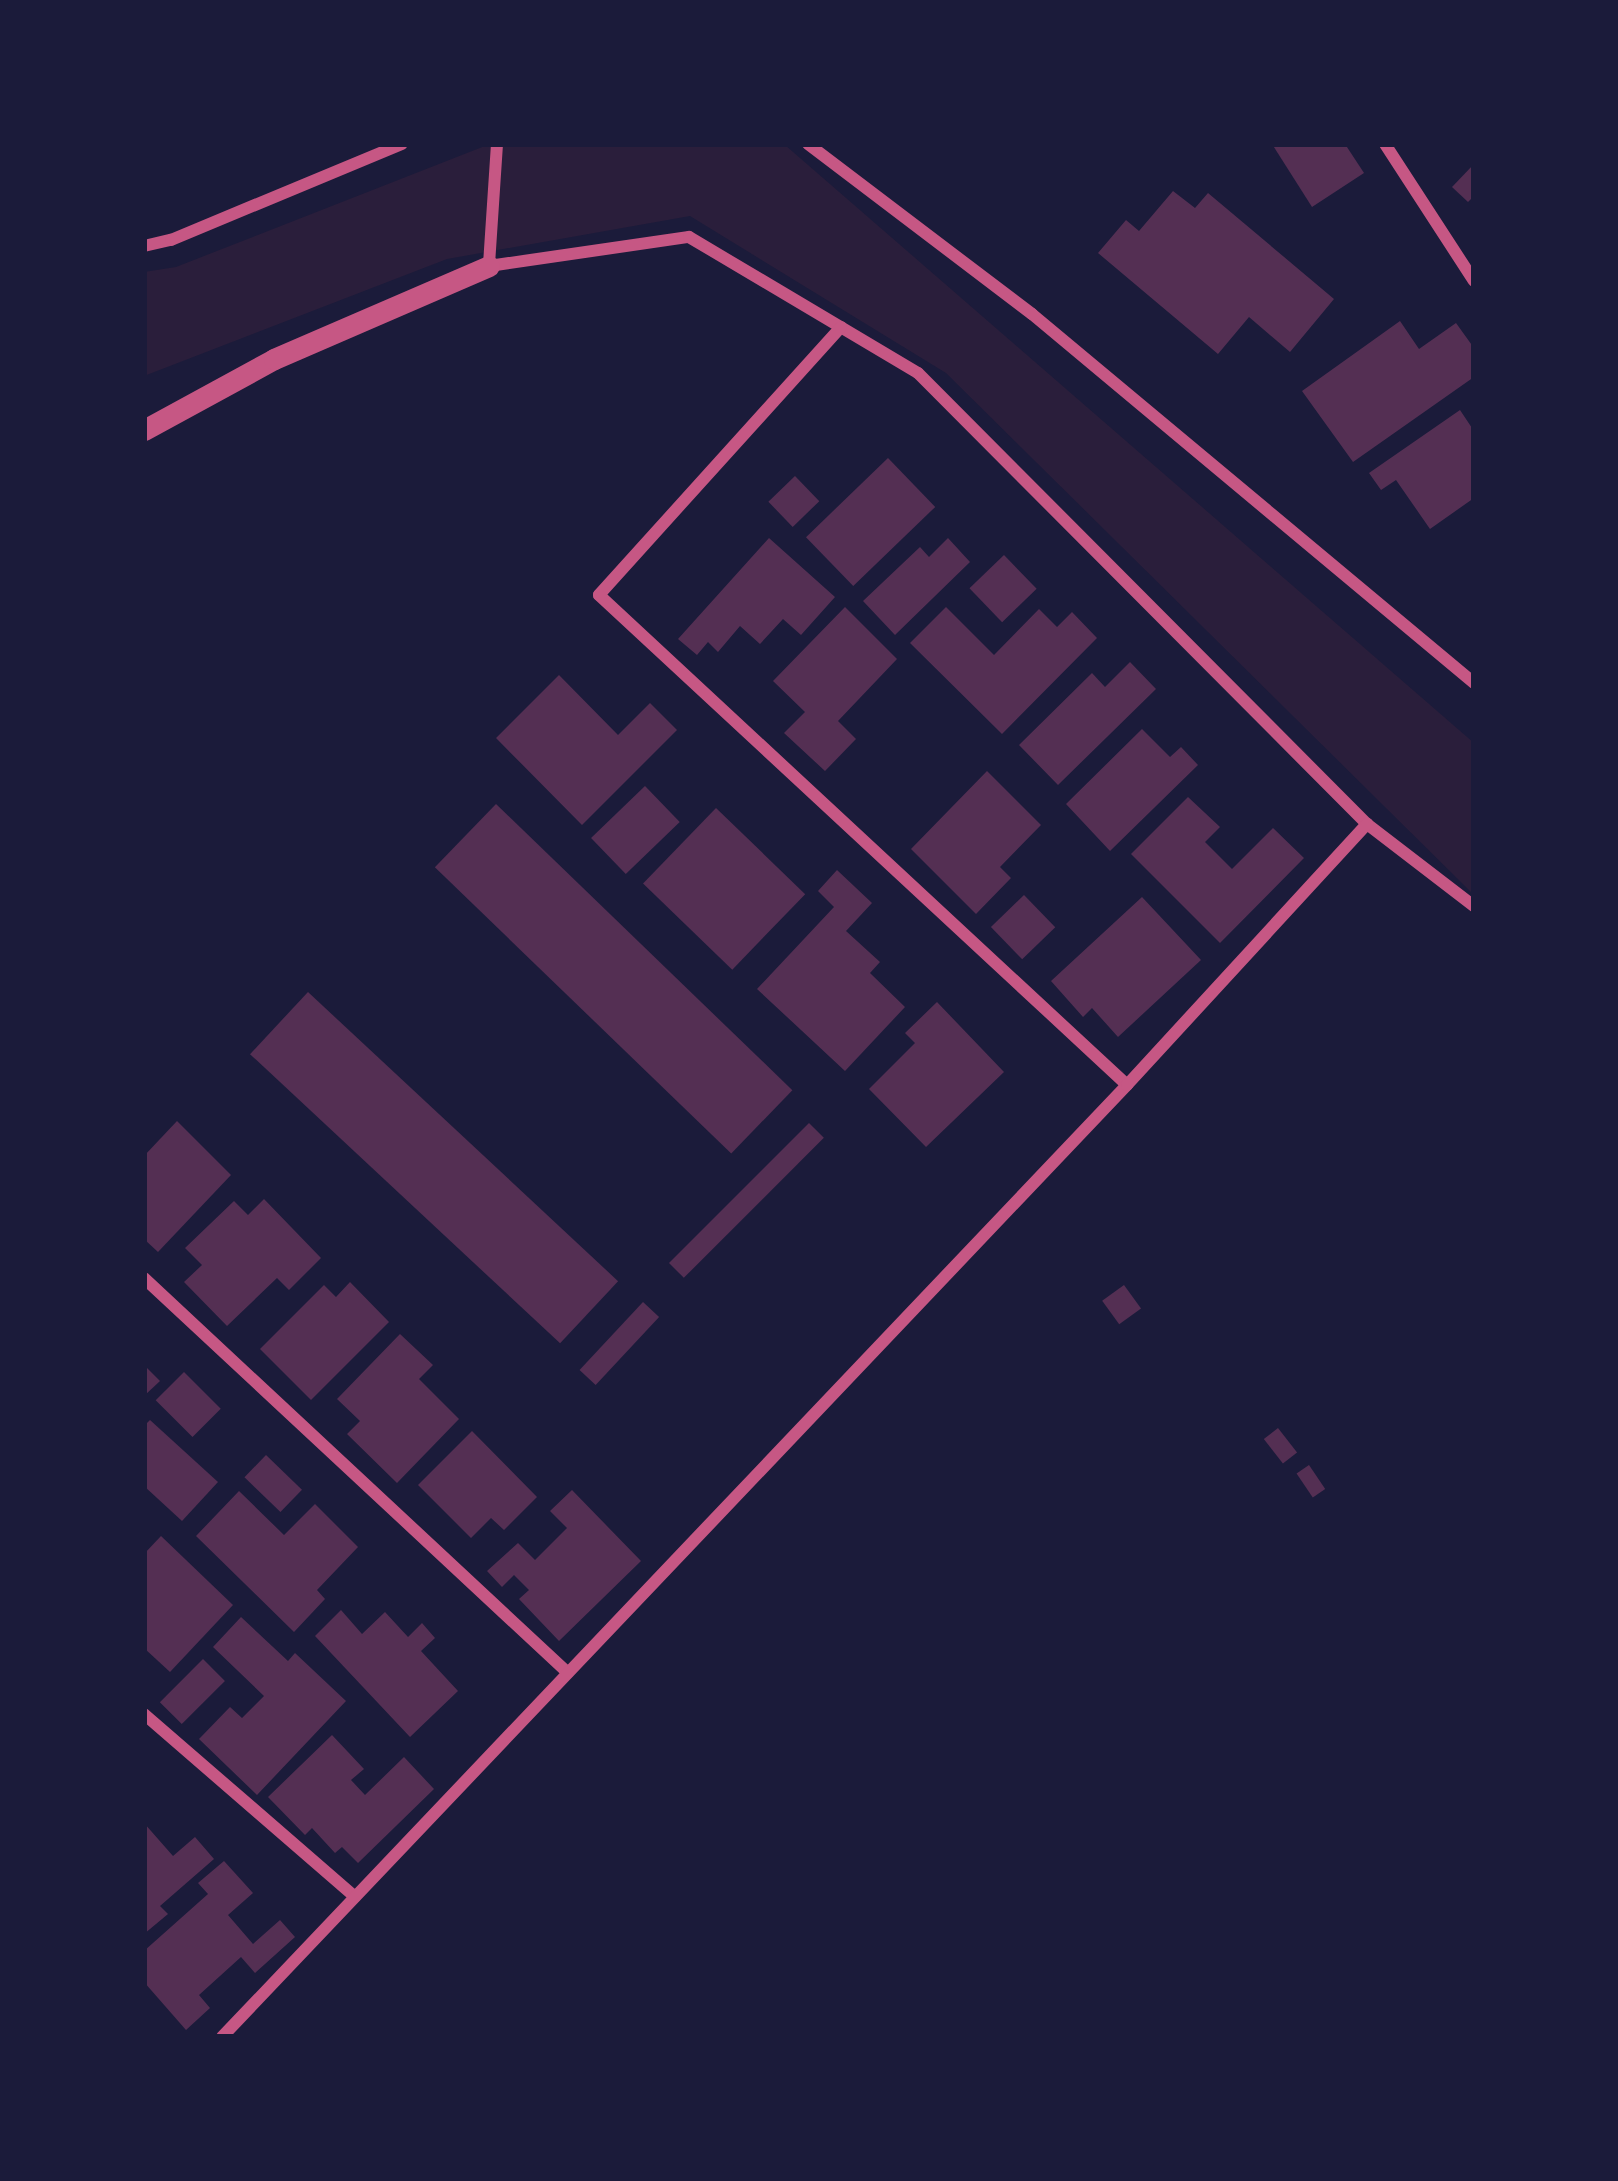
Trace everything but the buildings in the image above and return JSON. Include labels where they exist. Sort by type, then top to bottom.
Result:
[{"type":"street","points":[[144,246],[171,240],[402,144]]},
{"type":"street","points":[[489,266],[497,144]]},
{"type":"street","points":[[808,144],[1031,314],[1474,683]]},
{"type":"street","points":[[1385,144],[1474,281]]},
{"type":"street","points":[[144,430],[274,358],[489,266],[689,237],[918,373],[1367,824],[1474,906]]},
{"type":"street","points":[[841,327],[599,595],[1127,1085]]},
{"type":"street","points":[[222,2037],[1127,1085],[1367,824]]},
{"type":"street","points":[[144,1278],[568,1673]]},
{"type":"street","points":[[144,1714],[356,1897]]},
{"type":"shaded area","points":[[490,144],[785,145],[1474,743],[1474,895],[946,373],[690,216],[447,259],[144,376],[144,272],[176,267]]}]
